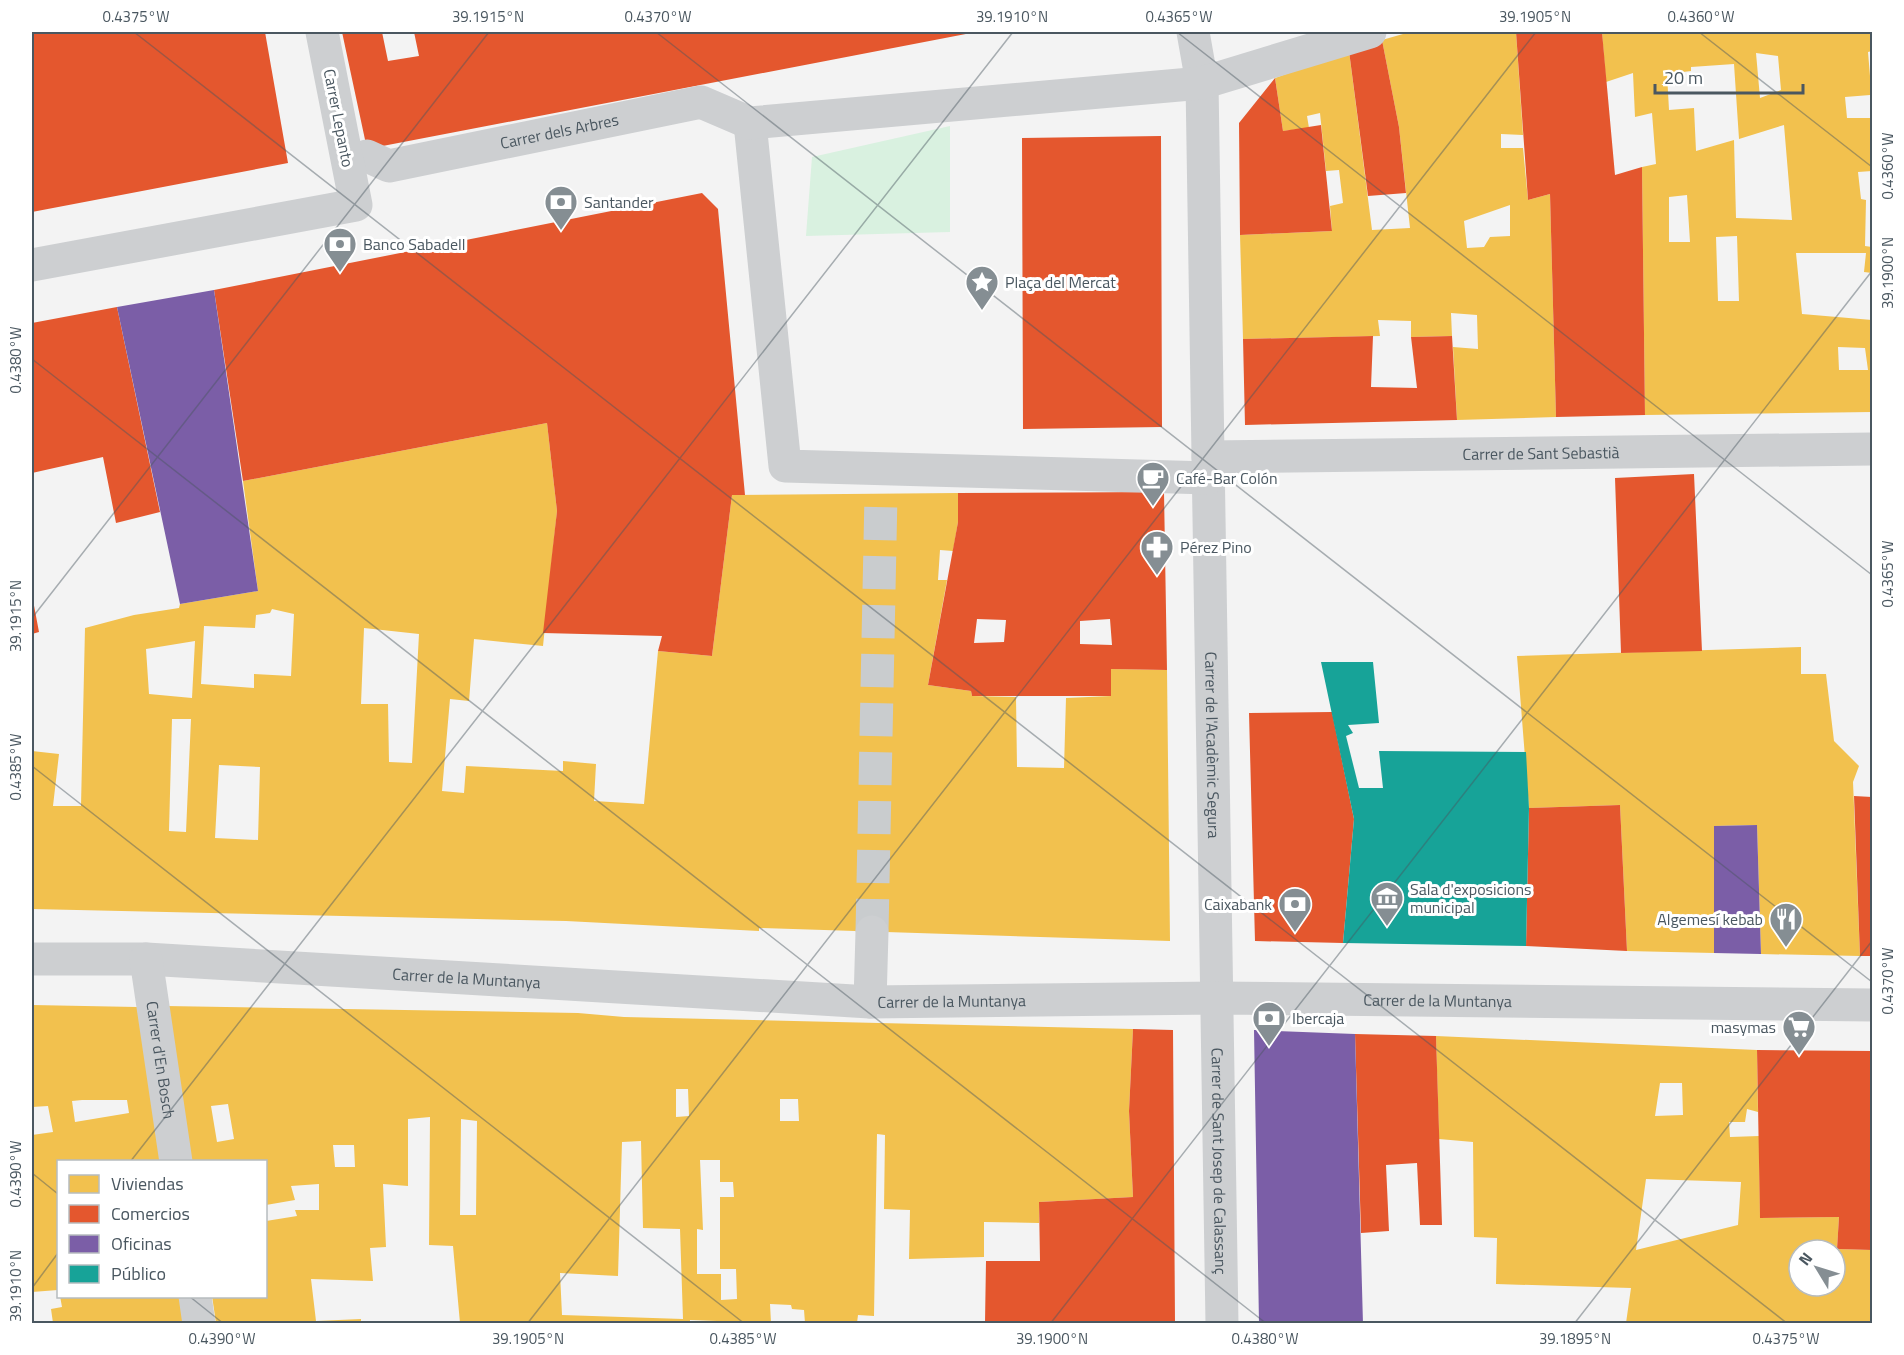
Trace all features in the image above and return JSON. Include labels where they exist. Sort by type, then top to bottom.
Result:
[{"type":"street","name":"Carrer Lepanto","points":[[32,264],[356,205],[322,32]]},
{"type":"street","points":[[1192,32],[1202,83],[1209,476],[881,481],[785,466],[750,123],[1202,83],[1370,32]]},
{"type":"street","name":"Carrer dels Arbres","points":[[367,156],[389,166],[701,102],[750,123]]},
{"type":"street","name":"Carrer de Sant Sebastià","points":[[1209,476],[1872,449]]},
{"type":"street","name":"Carrer de l'Acadèmic Segura","points":[[1209,476],[1217,998]]},
{"type":"street","points":[[870,1002],[872,932]]},
{"type":"street","name":"Carrer de la Muntanya","points":[[32,959],[146,959],[870,1002],[1217,998],[1872,1005]]},
{"type":"street","name":"Carrer d'En Bosch","points":[[146,959],[176,1160]]},
{"type":"street","name":"Carrer de Sant Josep de Calassanç","points":[[1217,998],[1222,1323]]},
{"type":"street","points":[[195,1298],[200,1323]]},
{"type":"green space","points":[[950,126],[950,232],[806,236],[812,157]]},
{"type":"building: Viviendas","points":[[1410,32],[1516,32],[1523,135],[1501,134],[1501,148],[1523,148],[1528,200],[1550,194],[1556,417],[1457,420],[1453,347],[1478,349],[1477,315],[1451,313],[1452,336],[1411,337],[1411,321],[1378,320],[1380,336],[1243,339],[1240,235],[1332,231],[1330,206],[1343,203],[1339,170],[1326,171],[1320,113],[1307,116],[1309,128],[1283,131],[1275,78],[1349,51],[1372,230],[1410,228],[1399,127],[1382,40]],"holes":[[[1510,205],[1510,236],[1490,237],[1484,247],[1467,248],[1464,221]]]},
{"type":"building: Viviendas","points":[[1602,32],[1872,32],[1872,51],[1868,52],[1870,76],[1872,76],[1872,113],[1870,95],[1845,97],[1847,118],[1872,118],[1872,171],[1858,172],[1861,199],[1866,200],[1865,246],[1872,247],[1872,273],[1864,272],[1866,253],[1796,253],[1802,314],[1872,320],[1872,412],[1645,415],[1642,167],[1656,164],[1652,113],[1635,117],[1633,73],[1606,82]],"holes":[[[1756,53],[1778,56],[1781,90],[1760,98]],[[1734,64],[1739,139],[1784,125],[1792,220],[1736,218],[1734,140],[1696,151],[1694,108],[1669,110],[1667,74],[1691,71],[1691,67]],[[1687,195],[1690,242],[1669,242],[1669,197]],[[1737,236],[1739,301],[1718,301],[1716,237]],[[1838,347],[1865,348],[1868,370],[1839,370]]]},
{"type":"building: Viviendas","points":[[547,423],[557,511],[543,646],[474,639],[469,701],[450,699],[442,791],[464,793],[466,766],[563,771],[563,761],[596,764],[594,801],[644,804],[658,651],[712,656],[732,495],[958,493],[958,522],[953,551],[940,550],[938,580],[947,580],[928,685],[971,691],[972,696],[1016,697],[1017,767],[1064,768],[1066,698],[1111,696],[1111,669],[1167,670],[1170,941],[759,928],[759,931],[566,921],[32,909],[32,751],[59,754],[53,806],[81,806],[85,628],[134,615],[179,608],[180,604],[258,591],[243,481]],"holes":[[[272,609],[294,614],[291,676],[254,674],[254,688],[201,684],[204,626],[255,628],[256,615],[270,613]],[[364,628],[419,634],[412,763],[389,762],[388,704],[361,704]],[[195,641],[192,698],[149,694],[146,649]],[[172,719],[191,719],[186,832],[169,831]],[[219,765],[260,767],[258,840],[215,838]]]},
{"type":"building: Viviendas","points":[[1801,647],[1801,674],[1826,674],[1834,741],[1859,766],[1853,782],[1860,956],[1761,954],[1757,825],[1714,826],[1714,953],[1627,951],[1620,805],[1529,808],[1517,656]]},
{"type":"building: Viviendas","points":[[32,1005],[137,1007],[163,1160],[57,1160],[57,1290],[32,1292],[32,1135],[53,1132],[48,1106],[32,1107]],"holes":[[[127,1100],[129,1113],[75,1122],[72,1101]]]},
{"type":"building: Viviendas","points":[[166,1006],[578,1013],[624,1017],[1133,1029],[1129,1111],[1133,1197],[1039,1202],[1039,1223],[984,1222],[984,1257],[909,1259],[910,1210],[884,1209],[885,1135],[877,1134],[874,1316],[858,1315],[857,1323],[805,1323],[804,1310],[792,1309],[791,1305],[770,1304],[771,1323],[690,1320],[690,1323],[460,1323],[453,1246],[429,1245],[430,1117],[408,1119],[408,1186],[383,1184],[386,1247],[370,1248],[373,1281],[311,1279],[316,1321],[361,1319],[361,1323],[216,1323],[212,1298],[267,1298],[267,1221],[297,1216],[295,1210],[319,1210],[319,1184],[291,1186],[295,1200],[267,1205],[267,1160],[188,1160]],"holes":[[[676,1089],[688,1089],[689,1116],[676,1117]],[[780,1099],[798,1099],[799,1121],[780,1121]],[[228,1104],[234,1139],[217,1142],[211,1106]],[[461,1119],[477,1121],[476,1215],[460,1215]],[[641,1141],[643,1228],[680,1229],[683,1319],[562,1315],[560,1273],[618,1276],[622,1142]],[[333,1145],[354,1145],[355,1167],[335,1167]],[[700,1160],[720,1160],[720,1182],[733,1182],[734,1197],[720,1197],[720,1269],[736,1269],[737,1299],[721,1300],[721,1274],[697,1274],[697,1229],[703,1230]]]},
{"type":"building: Viviendas","points":[[1436,1036],[1757,1050],[1758,1112],[1747,1109],[1745,1122],[1729,1122],[1730,1137],[1759,1136],[1760,1218],[1839,1217],[1838,1238],[1787,1238],[1787,1298],[1847,1298],[1847,1249],[1872,1250],[1872,1323],[1626,1323],[1631,1288],[1496,1284],[1497,1238],[1474,1237],[1473,1142],[1439,1139]],"holes":[[[1660,1083],[1682,1083],[1683,1115],[1655,1116]],[[1646,1179],[1741,1182],[1738,1225],[1636,1250]]]},
{"type":"building: Viviendas","points":[[60,1298],[180,1298],[185,1323],[53,1323],[51,1309],[62,1307]]},
{"type":"building: Comercios","points":[[32,32],[265,32],[288,163],[32,212]]},
{"type":"building: Comercios","points":[[342,32],[382,32],[388,61],[419,56],[414,32],[971,33],[367,149]]},
{"type":"building: Comercios","points":[[1516,32],[1602,32],[1615,175],[1642,167],[1645,415],[1556,417],[1550,194],[1528,200]]},
{"type":"building: Comercios","points":[[1382,40],[1399,127],[1406,193],[1368,196],[1349,51]]},
{"type":"building: Comercios","points":[[1275,78],[1283,131],[1321,125],[1332,231],[1240,235],[1239,123]]},
{"type":"building: Comercios","points":[[1161,136],[1162,427],[1023,429],[1022,138]]},
{"type":"building: Comercios","points":[[702,193],[718,209],[745,495],[732,495],[712,656],[658,651],[662,636],[543,633],[557,511],[547,423],[243,481],[214,290]]},
{"type":"building: Comercios","points":[[117,307],[160,512],[116,523],[103,457],[32,473],[32,323]]},
{"type":"building: Comercios","points":[[1373,336],[1371,387],[1417,388],[1411,337],[1452,336],[1457,420],[1245,425],[1243,339]]},
{"type":"building: Comercios","points":[[1694,474],[1702,651],[1621,653],[1615,478]]},
{"type":"building: Comercios","points":[[1164,492],[1167,670],[1111,669],[1111,696],[972,696],[971,691],[928,685],[958,522],[958,493]],"holes":[[[977,619],[1006,620],[1004,642],[974,643]],[[1110,619],[1112,645],[1080,644],[1080,621]]]},
{"type":"building: Comercios","points":[[32,595],[39,632],[32,634]]},
{"type":"building: Comercios","points":[[1332,712],[1354,819],[1343,943],[1255,941],[1249,713]]},
{"type":"building: Comercios","points":[[1854,796],[1872,797],[1872,956],[1860,956]]},
{"type":"building: Comercios","points":[[1620,805],[1627,951],[1526,946],[1529,808]]},
{"type":"building: Comercios","points":[[1133,1029],[1173,1030],[1175,1323],[985,1323],[986,1261],[1040,1261],[1039,1202],[1133,1197],[1129,1111]]},
{"type":"building: Comercios","points":[[1355,1034],[1436,1036],[1442,1225],[1420,1225],[1417,1163],[1386,1165],[1389,1231],[1361,1233]]},
{"type":"building: Comercios","points":[[1757,1050],[1872,1051],[1872,1250],[1847,1249],[1847,1238],[1838,1238],[1839,1217],[1760,1218]]},
{"type":"building: Oficinas","points":[[214,290],[258,591],[180,604],[117,307]]},
{"type":"building: Oficinas","points":[[1757,825],[1761,954],[1714,953],[1714,826]]},
{"type":"building: Oficinas","points":[[1254,1030],[1355,1034],[1363,1324],[1259,1324]]},
{"type":"building: Público","points":[[1321,662],[1373,662],[1379,723],[1348,725],[1353,733],[1346,736],[1359,788],[1383,788],[1379,751],[1526,752],[1529,808],[1526,946],[1343,943],[1354,819]]},
{"type":"tunnel","points":[[872,932],[881,494]]},
{"type":"place","name":"Santander","points":[[561,231]]},
{"type":"place","name":"Banco Sabadell","points":[[340,273]]},
{"type":"place","name":"Plaça del Mercat","points":[[982,311]]},
{"type":"place","name":"Café-Bar Colón","points":[[1153,507]]},
{"type":"place","name":"Pérez Pino","points":[[1157,576]]},
{"type":"place","name":"Sala d'exposicions municipal","points":[[1387,927]]},
{"type":"place","name":"Caixabank","points":[[1295,933]]},
{"type":"place","name":"Algemesí kebab","points":[[1786,948]]},
{"type":"place","name":"Ibercaja","points":[[1269,1047]]},
{"type":"place","name":"masymas","points":[[1799,1056]]}]
